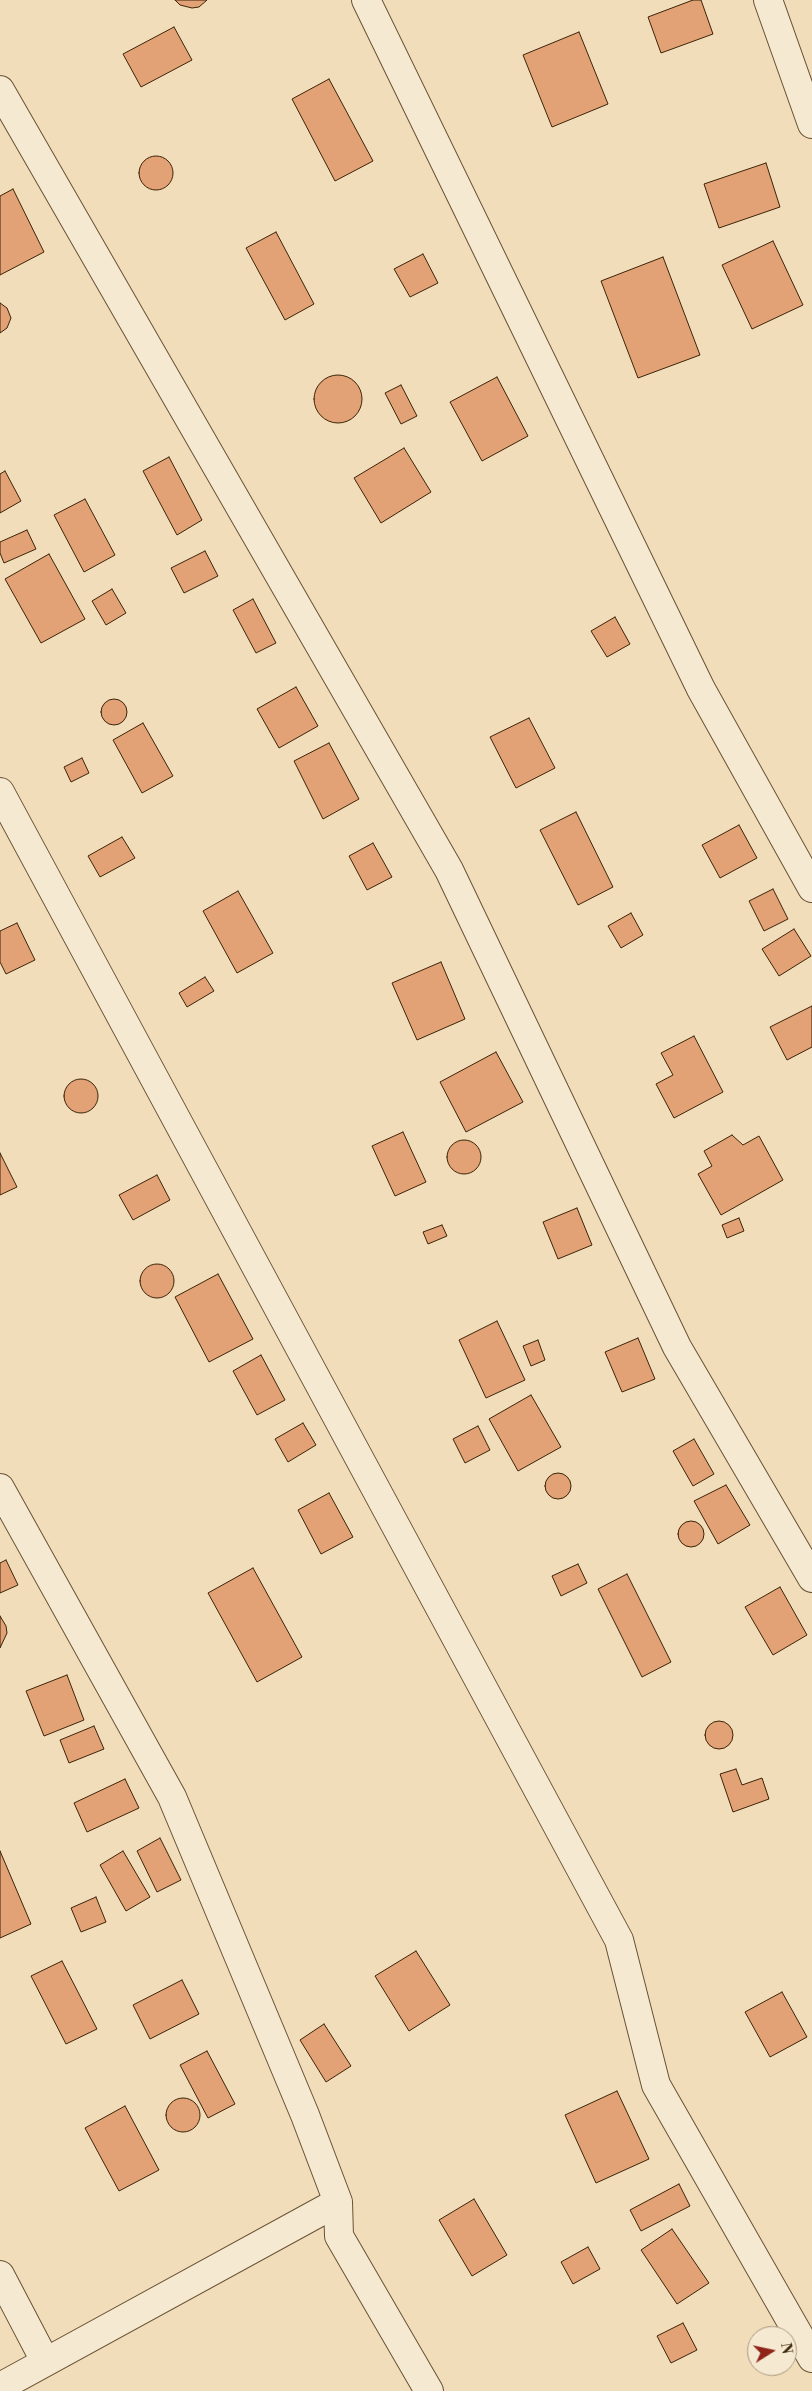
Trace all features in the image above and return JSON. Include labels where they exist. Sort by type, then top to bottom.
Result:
[{"type":"street","points":[[366,0],[701,689],[812,888]]},
{"type":"street","points":[[768,0],[812,124]]},
{"type":"street","points":[[0,90],[449,870],[678,1347],[812,1578]]},
{"type":"street","points":[[0,792],[619,1940],[656,2086],[812,2358]]},
{"type":"street","points":[[0,1488],[172,1797],[305,2115],[338,2202],[338,2236],[429,2391]]},
{"type":"street","points":[[0,2387],[338,2202]]},
{"type":"street","points":[[0,2275],[45,2361]]},
{"type":"building","points":[[175,0],[207,0],[199,7],[192,8],[180,5]]},
{"type":"building","points":[[693,0],[701,0],[713,34],[661,53],[648,17]]},
{"type":"building","points":[[174,27],[192,60],[141,87],[123,54]]},
{"type":"building","points":[[579,32],[608,104],[552,127],[523,55]]},
{"type":"building","points":[[329,79],[373,161],[335,181],[292,99]]},
{"type":"building","points":[[156,156],[168,161],[173,173],[168,185],[156,190],[144,185],[139,173],[144,161]]},
{"type":"building","points":[[766,163],[780,207],[719,228],[704,184]]},
{"type":"building","points":[[13,189],[44,252],[0,275],[0,196]]},
{"type":"building","points":[[276,232],[314,304],[285,320],[246,248]]},
{"type":"building","points":[[773,241],[803,305],[752,329],[722,265]]},
{"type":"building","points":[[423,254],[438,283],[410,297],[394,269]]},
{"type":"building","points":[[663,257],[700,355],[638,378],[601,281]]},
{"type":"building","points":[[0,303],[7,308],[11,318],[7,328],[0,333]]},
{"type":"building","points":[[333,375],[343,375],[355,382],[362,394],[362,404],[355,416],[343,423],[333,423],[325,419],[318,412],[314,404],[314,394],[318,386],[325,379]]},
{"type":"building","points":[[497,377],[528,436],[482,461],[450,402]]},
{"type":"building","points":[[401,385],[417,416],[401,424],[385,393]]},
{"type":"building","points":[[404,448],[431,492],[381,523],[354,478]]},
{"type":"building","points":[[169,457],[202,520],[177,535],[143,471]]},
{"type":"building","points":[[5,471],[21,501],[0,513],[0,474]]},
{"type":"building","points":[[85,499],[115,555],[84,572],[54,515]]},
{"type":"building","points":[[27,530],[36,549],[4,563],[0,553],[0,542]]},
{"type":"building","points":[[205,551],[218,576],[184,593],[171,568]]},
{"type":"building","points":[[49,554],[85,619],[41,643],[5,579]]},
{"type":"building","points":[[112,589],[126,613],[106,625],[92,601]]},
{"type":"building","points":[[253,599],[276,643],[256,653],[233,610]]},
{"type":"building","points":[[615,617],[630,644],[607,657],[591,631]]},
{"type":"building","points":[[296,687],[318,726],[279,748],[257,709]]},
{"type":"building","points":[[114,699],[123,703],[127,712],[123,721],[114,725],[105,721],[101,712],[105,703]]},
{"type":"building","points":[[529,718],[555,768],[516,788],[490,737]]},
{"type":"building","points":[[143,723],[173,776],[142,793],[113,740]]},
{"type":"building","points":[[329,743],[359,799],[323,819],[294,761]]},
{"type":"building","points":[[82,758],[89,773],[71,782],[64,767]]},
{"type":"building","points":[[576,812],[613,887],[578,905],[540,830]]},
{"type":"building","points":[[739,825],[757,858],[720,878],[702,845]]},
{"type":"building","points":[[122,837],[135,858],[100,877],[88,856]]},
{"type":"building","points":[[373,843],[392,877],[367,890],[349,856]]},
{"type":"building","points":[[773,889],[788,919],[764,931],[749,901]]},
{"type":"building","points":[[238,891],[273,953],[237,973],[203,911]]},
{"type":"building","points":[[631,913],[643,935],[621,948],[608,926]]},
{"type":"building","points":[[17,923],[35,960],[6,974],[0,962],[0,931]]},
{"type":"building","points":[[794,929],[811,956],[779,976],[762,949]]},
{"type":"building","points":[[441,962],[465,1019],[417,1040],[392,983]]},
{"type":"building","points":[[205,977],[214,991],[187,1007],[179,993]]},
{"type":"building","points":[[812,1006],[812,1047],[787,1060],[770,1027]]},
{"type":"building","points":[[694,1036],[723,1092],[674,1118],[656,1084],[673,1075],[661,1053]]},
{"type":"building","points":[[496,1052],[523,1102],[466,1132],[440,1082]]},
{"type":"building","points":[[81,1079],[93,1084],[98,1096],[93,1108],[81,1113],[69,1108],[64,1096],[69,1084]]},
{"type":"building","points":[[403,1132],[426,1182],[395,1196],[372,1146]]},
{"type":"building","points":[[732,1135],[743,1145],[759,1136],[783,1180],[721,1215],[698,1174],[712,1166],[704,1151]]},
{"type":"building","points":[[464,1140],[476,1145],[481,1157],[476,1169],[464,1174],[452,1169],[447,1157],[452,1145]]},
{"type":"building","points":[[0,1153],[17,1187],[0,1195]]},
{"type":"building","points":[[157,1175],[170,1200],[133,1220],[119,1195]]},
{"type":"building","points":[[577,1208],[592,1245],[558,1259],[543,1222]]},
{"type":"building","points":[[739,1218],[744,1231],[727,1238],[722,1225]]},
{"type":"building","points":[[442,1225],[447,1236],[428,1244],[423,1232]]},
{"type":"building","points":[[157,1264],[169,1269],[174,1281],[169,1293],[157,1298],[145,1293],[140,1281],[145,1269]]},
{"type":"building","points":[[218,1274],[253,1339],[209,1362],[175,1297]]},
{"type":"building","points":[[497,1321],[525,1380],[486,1398],[459,1340]]},
{"type":"building","points":[[638,1338],[655,1379],[622,1392],[605,1352]]},
{"type":"building","points":[[538,1340],[545,1360],[531,1366],[523,1346]]},
{"type":"building","points":[[261,1355],[285,1400],[257,1415],[233,1371]]},
{"type":"building","points":[[531,1395],[561,1447],[518,1471],[489,1419]]},
{"type":"building","points":[[303,1423],[316,1445],[288,1462],[275,1439]]},
{"type":"building","points":[[478,1426],[490,1450],[465,1463],[453,1439]]},
{"type":"building","points":[[694,1439],[714,1474],[693,1486],[673,1451]]},
{"type":"building","points":[[558,1473],[568,1476],[571,1486],[568,1496],[558,1499],[548,1496],[545,1486],[548,1476]]},
{"type":"building","points":[[726,1485],[750,1525],[718,1544],[694,1501]]},
{"type":"building","points":[[329,1493],[353,1537],[321,1554],[298,1510]]},
{"type":"building","points":[[691,1521],[701,1524],[704,1534],[701,1544],[691,1547],[681,1544],[678,1534],[681,1524]]},
{"type":"building","points":[[6,1560],[18,1585],[0,1593],[0,1563]]},
{"type":"building","points":[[578,1564],[587,1583],[561,1596],[552,1576]]},
{"type":"building","points":[[253,1568],[302,1657],[257,1682],[208,1593]]},
{"type":"building","points":[[627,1574],[671,1662],[642,1677],[598,1589]]},
{"type":"building","points":[[780,1587],[807,1635],[773,1655],[745,1607]]},
{"type":"building","points":[[0,1616],[6,1626],[7,1633],[0,1648]]},
{"type":"building","points":[[67,1675],[84,1720],[44,1736],[26,1691]]},
{"type":"building","points":[[719,1721],[729,1725],[733,1735],[729,1745],[719,1749],[709,1745],[705,1735],[709,1725]]},
{"type":"building","points":[[94,1726],[104,1749],[69,1763],[60,1740]]},
{"type":"building","points":[[736,1769],[742,1785],[762,1778],[769,1799],[733,1812],[720,1774]]},
{"type":"building","points":[[125,1779],[139,1808],[87,1832],[74,1803]]},
{"type":"building","points":[[160,1838],[181,1880],[157,1892],[137,1851]]},
{"type":"building","points":[[0,1851],[31,1924],[0,1938]]},
{"type":"building","points":[[123,1851],[150,1897],[126,1911],[100,1865]]},
{"type":"building","points":[[96,1897],[106,1922],[81,1932],[71,1908]]},
{"type":"building","points":[[416,1951],[450,2005],[409,2031],[375,1976]]},
{"type":"building","points":[[62,1961],[97,2029],[66,2044],[31,1976]]},
{"type":"building","points":[[182,1980],[199,2014],[150,2039],[133,2005]]},
{"type":"building","points":[[782,1992],[807,2037],[770,2057],[745,2012]]},
{"type":"building","points":[[324,2024],[351,2066],[326,2082],[300,2040]]},
{"type":"building","points":[[207,2051],[235,2104],[208,2118],[180,2065]]},
{"type":"building","points":[[617,2091],[649,2159],[596,2183],[565,2115]]},
{"type":"building","points":[[183,2098],[195,2103],[200,2115],[195,2127],[183,2132],[171,2127],[166,2115],[171,2103]]},
{"type":"building","points":[[125,2106],[159,2170],[119,2191],[85,2128]]},
{"type":"building","points":[[679,2184],[690,2206],[641,2231],[630,2210]]},
{"type":"building","points":[[474,2199],[507,2255],[472,2276],[439,2220]]},
{"type":"building","points":[[672,2229],[709,2283],[677,2304],[641,2250]]},
{"type":"building","points":[[588,2247],[600,2269],[573,2284],[561,2262]]},
{"type":"building","points":[[683,2323],[697,2350],[671,2363],[657,2336]]}]
